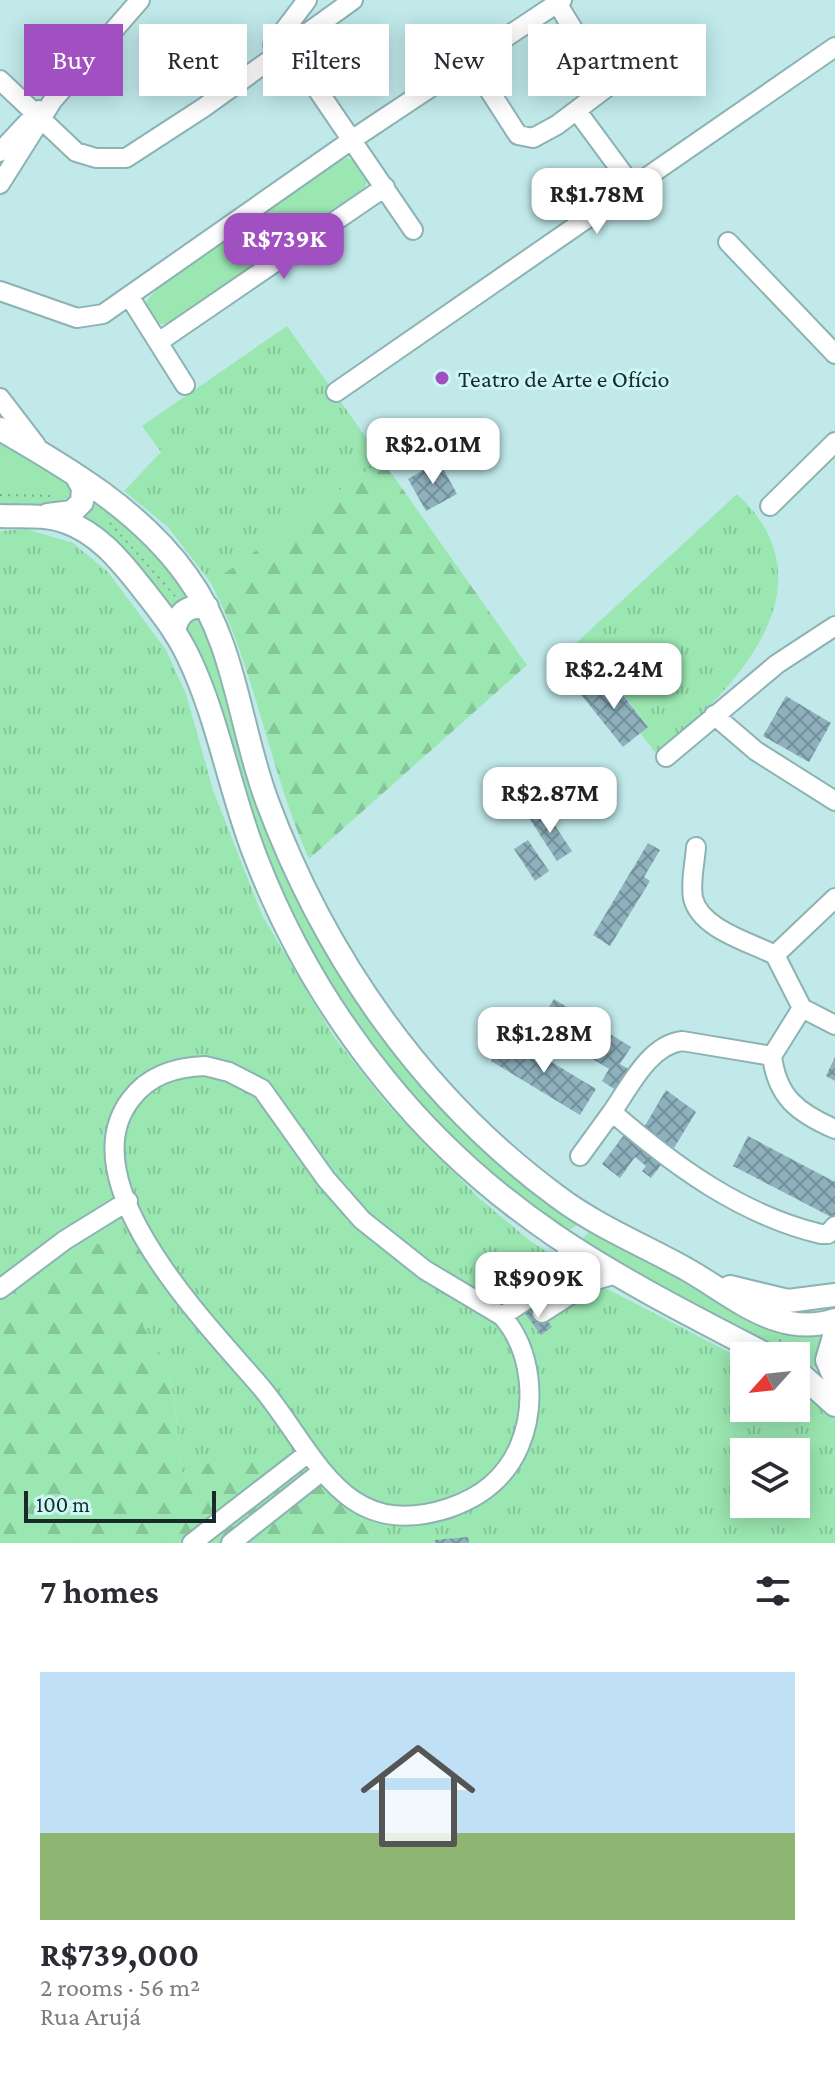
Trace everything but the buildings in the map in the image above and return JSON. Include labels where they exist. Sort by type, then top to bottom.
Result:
[{"type":"main road","points":[[0,429],[77,477],[148,530],[186,574],[196,608],[239,692],[265,796],[290,860],[323,927],[360,990],[462,1115],[560,1199],[708,1280],[747,1306],[786,1325],[821,1325],[835,1320]]},
{"type":"main road","points":[[31,517],[72,512],[85,495],[77,477]]},
{"type":"main road","points":[[0,516],[64,521],[97,538],[131,574],[174,631],[210,709],[245,827],[266,882],[337,1014],[387,1083],[446,1148],[479,1180],[569,1248],[613,1275],[760,1342]]},
{"type":"main road","points":[[174,631],[177,618],[196,608]]},
{"type":"main road","points":[[569,1248],[578,1231],[600,1222]]},
{"type":"main road","points":[[708,1280],[788,1301],[835,1295]]},
{"type":"main road","points":[[810,1373],[833,1377],[835,1333]]},
{"type":"main road","points":[[810,1383],[835,1405]]},
{"type":"street","points":[[0,152],[38,117],[140,0]]},
{"type":"street","points":[[294,24],[307,0]]},
{"type":"street","points":[[316,0],[331,16]]},
{"type":"street","points":[[316,24],[353,0]]},
{"type":"street","points":[[493,96],[518,135],[539,136],[603,93],[605,84],[560,2],[512,34]]},
{"type":"street","points":[[336,392],[835,47]]},
{"type":"street","points":[[0,80],[76,152],[96,158],[126,158],[263,62]]},
{"type":"street","points":[[323,96],[413,230]]},
{"type":"street","points":[[3,294],[77,318],[103,314],[419,96]]},
{"type":"street","points":[[577,111],[633,187]]},
{"type":"street","points":[[0,184],[38,117]]},
{"type":"street","points":[[160,341],[385,187]]},
{"type":"street","points":[[728,242],[835,354]]},
{"type":"street","points":[[129,296],[185,385]]},
{"type":"street","points":[[0,398],[22,431],[55,463]]},
{"type":"street","points":[[770,506],[835,442]]},
{"type":"street","points":[[666,757],[788,656],[835,626]]},
{"type":"street","points":[[714,715],[756,751],[835,801]]},
{"type":"street","points":[[696,847],[693,890],[697,908],[727,933],[775,955],[802,1008],[835,1025]]},
{"type":"street","points":[[775,955],[835,898]]},
{"type":"street","points":[[802,1008],[772,1056],[777,1085],[782,1093],[820,1122],[835,1129]]},
{"type":"street","points":[[580,1156],[659,1049],[671,1042],[682,1041],[772,1056]]},
{"type":"street","points":[[529,1322],[530,1407],[517,1452],[507,1470],[489,1488],[465,1502],[424,1516],[392,1517],[341,1494],[307,1454],[264,1390],[205,1324],[143,1236],[116,1174],[114,1145],[120,1114],[149,1080],[165,1072],[205,1066],[229,1072],[262,1089],[326,1179],[372,1230],[425,1270],[502,1316],[529,1322],[577,1290],[613,1275]]},
{"type":"street","points":[[612,1112],[695,1177],[757,1213],[821,1234],[828,1234],[835,1226]]},
{"type":"street","points":[[0,1289],[65,1240],[128,1201]]},
{"type":"street","points":[[502,1316],[559,1273],[569,1248]]},
{"type":"street","points":[[559,1273],[577,1290]]},
{"type":"street","points":[[192,1543],[307,1454]]},
{"type":"street","points":[[231,1543],[321,1472]]},
{"type":"path","points":[[0,495],[59,496],[82,502]]},
{"type":"path","points":[[111,523],[196,608]]},
{"type":"path","points":[[810,1366],[833,1377]]},
{"type":"green space","points":[[347,158],[354,161],[367,181],[364,191],[169,325],[157,323],[146,302],[158,287],[338,160]]},
{"type":"green space","points":[[287,326],[382,460],[211,583],[168,527],[124,491],[161,452],[142,426]]},
{"type":"green space","points":[[0,439],[74,484],[75,502],[50,506],[0,505]]},
{"type":"green space","points":[[382,460],[527,665],[309,859],[283,790],[240,651],[211,583]]},
{"type":"green space","points":[[737,494],[765,529],[777,564],[776,599],[764,633],[744,666],[717,698],[656,753],[640,733],[648,726],[616,685],[609,691],[574,645]]},
{"type":"green space","points":[[94,497],[162,559],[190,600],[171,606],[83,524],[82,516]]},
{"type":"green space","points":[[26,529],[73,543],[108,572],[166,650],[186,694],[213,790],[262,915],[334,1037],[387,1104],[479,1198],[529,1240],[594,1282],[730,1353],[730,1422],[810,1422],[810,1400],[835,1420],[835,1543],[378,1543],[326,1469],[210,1462],[182,1473],[174,1396],[165,1362],[143,1326],[149,1309],[82,1245],[0,1304],[0,531]]},
{"type":"green space","points":[[201,614],[340,968],[579,1224],[571,1229],[560,1229],[486,1173],[398,1084],[322,975],[274,885],[181,624]]},
{"type":"green space","points":[[591,1230],[644,1260],[826,1329],[820,1370],[810,1365],[810,1342],[763,1342],[579,1242]]},
{"type":"green space","points":[[127,1242],[143,1250],[171,1294],[149,1309],[143,1326],[165,1362],[174,1397],[182,1473],[210,1462],[246,1460],[326,1469],[378,1543],[0,1543],[0,1304],[82,1245]]},
{"type":"place","name":"Teatro de Arte e Ofício","points":[[442,378]]}]
